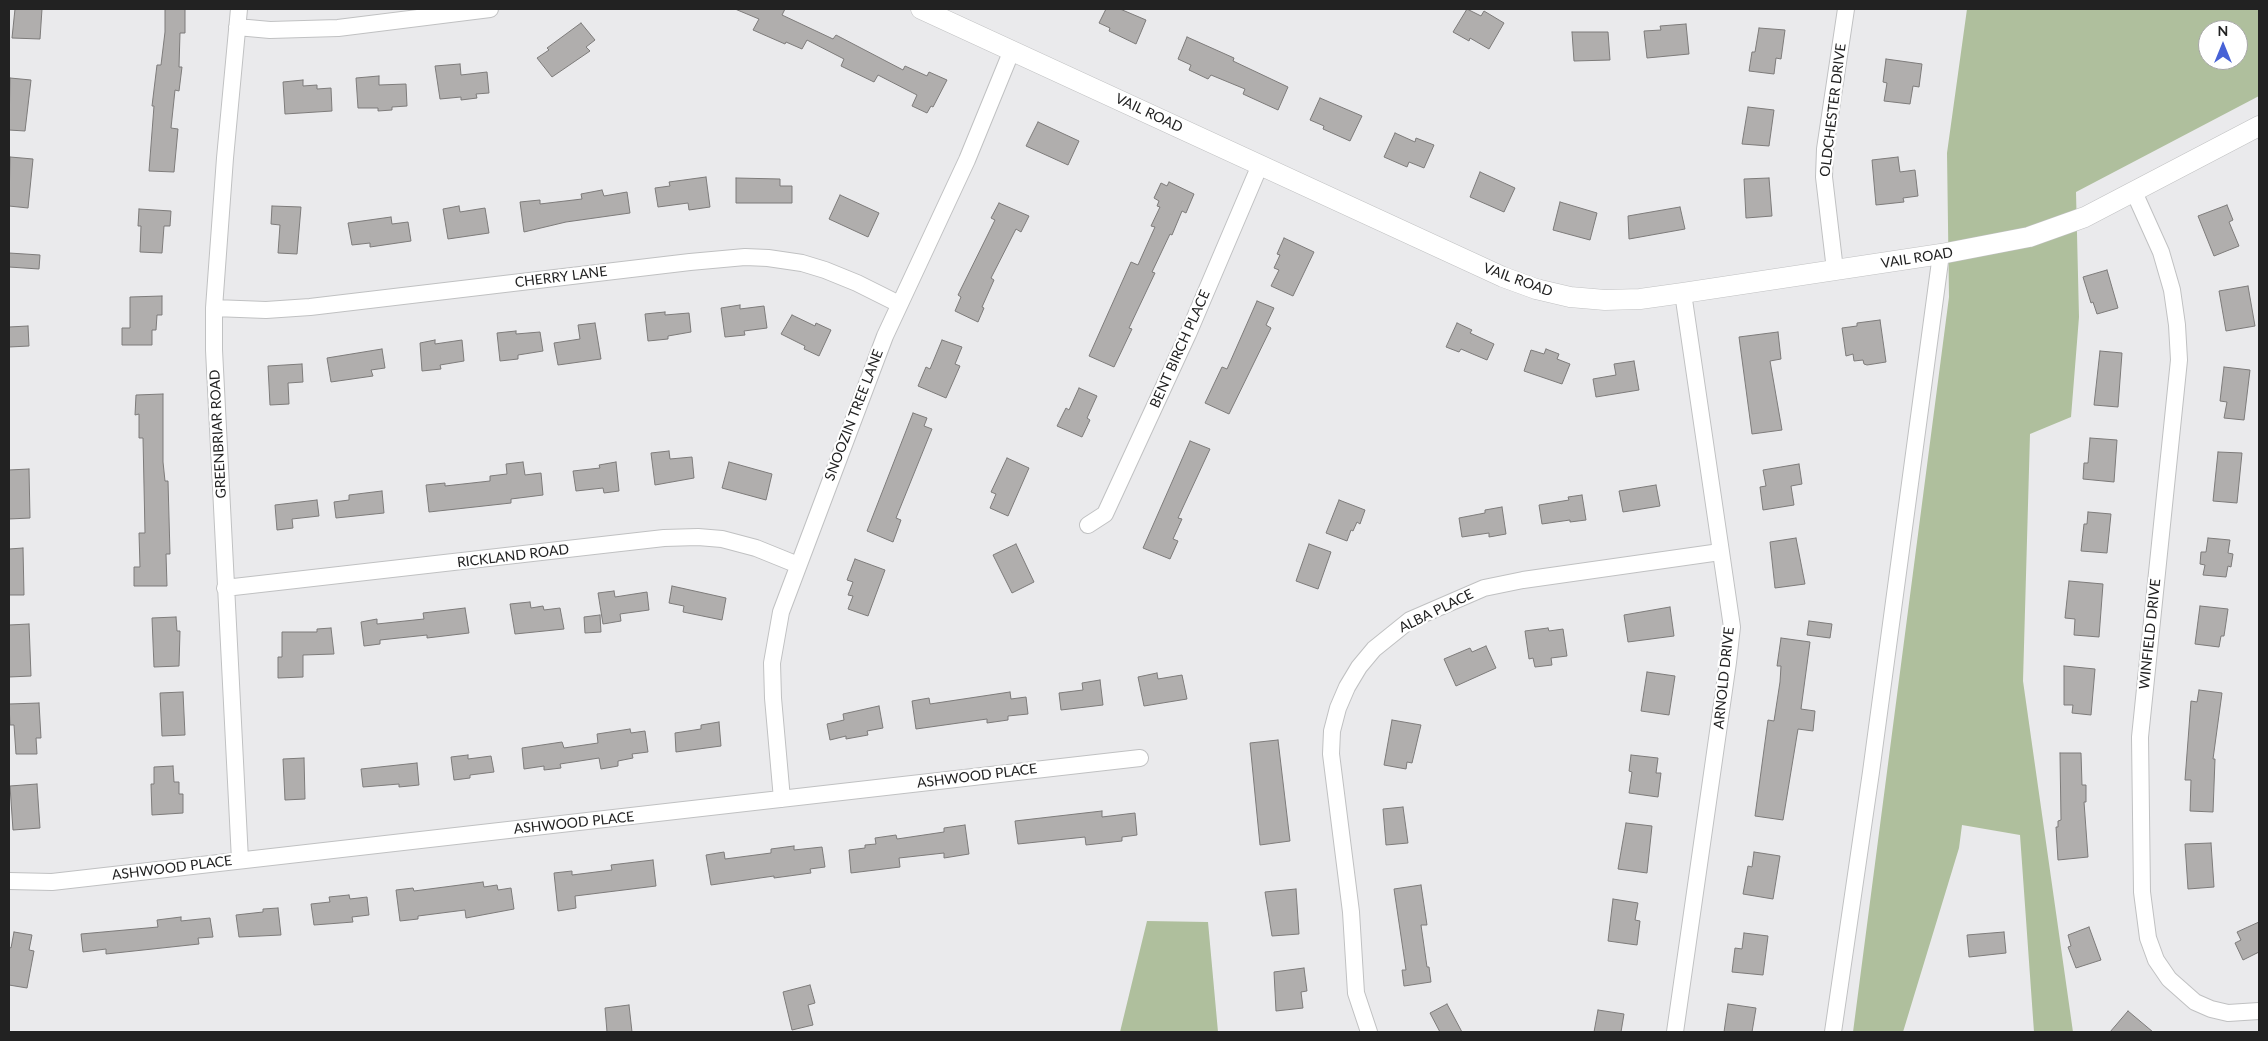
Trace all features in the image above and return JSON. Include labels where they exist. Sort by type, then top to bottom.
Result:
[{"type":"street","name":"GREENBRIAR ROAD","points":[[239,9],[225,158],[214,308],[214,360],[240,860]]},
{"type":"street","points":[[237,27],[270,30],[338,28],[490,9]]},
{"type":"street","name":"VAIL ROAD","points":[[922,9],[1503,277],[1536,289],[1570,297],[1605,300],[1640,299],[1941,254],[2029,237],[2085,217],[2259,126]]},
{"type":"street","name":"OLDCHESTER DRIVE","points":[[1835,270],[1824,178],[1825,149],[1846,9]]},
{"type":"street","name":"SNOOZIN TREE LANE","points":[[782,799],[773,698],[772,663],[781,612],[843,444],[899,304],[966,160],[1012,50]]},
{"type":"street","name":"BENT BIRCH PLACE","points":[[1088,525],[1105,514],[1188,334],[1260,165]]},
{"type":"street","name":"WINFIELD DRIVE","points":[[2134,192],[2161,252],[2172,290],[2179,360],[2140,737],[2142,892],[2148,938],[2156,960],[2169,979],[2195,1002],[2211,1009],[2228,1012],[2259,1012]]},
{"type":"street","points":[[1833,1032],[1871,772],[1941,254]]},
{"type":"street","name":"CHERRY LANE","points":[[214,308],[266,310],[310,307],[690,262],[745,258],[768,258],[802,263],[857,283],[899,304]]},
{"type":"street","name":"ARNOLD DRIVE","points":[[1675,1032],[1732,627],[1683,293]]},
{"type":"street","name":"RICKLAND ROAD","points":[[225,588],[664,538],[698,537],[722,539],[756,548],[798,565]]},
{"type":"street","name":"ALBA PLACE","points":[[1369,1032],[1356,993],[1351,912],[1331,754],[1332,731],[1338,708],[1347,687],[1359,667],[1374,649],[1410,620],[1484,588],[1522,580],[1720,552]]},
{"type":"street","name":"ASHWOOD PLACE","points":[[9,881],[52,882],[1140,758]]},
{"type":"green space","points":[[1967,9],[2259,9],[2259,96],[2076,192],[2079,317],[2071,417],[2030,434],[2023,681],[2073,1032],[2034,1032],[2020,835],[1962,825],[1959,848],[1903,1032],[1853,1032],[1949,297],[1947,153]]},
{"type":"green space","points":[[1147,921],[1208,922],[1218,1032],[1120,1032]]},
{"type":"building","points":[[15,9],[42,9],[40,39],[12,38]]},
{"type":"building","points":[[165,9],[185,9],[185,33],[180,33],[179,67],[182,67],[179,91],[175,90],[171,128],[178,129],[174,172],[149,171],[154,106],[152,106],[157,65],[161,65],[165,32]]},
{"type":"building","points":[[735,9],[785,9],[782,15],[833,39],[836,35],[903,70],[905,66],[927,76],[929,72],[947,80],[933,107],[931,106],[927,113],[912,106],[917,95],[878,75],[874,82],[841,66],[844,59],[807,40],[802,49],[753,30],[759,19]]},
{"type":"building","points":[[1106,9],[1120,9],[1146,20],[1136,44],[1109,31],[1110,28],[1099,23]]},
{"type":"building","points":[[1467,9],[1481,16],[1484,11],[1504,23],[1489,49],[1470,38],[1469,41],[1453,32]]},
{"type":"building","points":[[581,23],[595,40],[586,47],[590,51],[552,77],[537,58],[549,50],[547,48]]},
{"type":"building","points":[[1686,24],[1689,54],[1647,58],[1644,31],[1661,30],[1660,26]]},
{"type":"building","points":[[1759,28],[1785,30],[1781,59],[1776,58],[1774,74],[1749,71],[1752,52],[1755,52]]},
{"type":"building","points":[[1572,32],[1608,32],[1610,60],[1574,61]]},
{"type":"building","points":[[1187,37],[1234,58],[1233,61],[1288,87],[1278,110],[1243,94],[1245,89],[1211,75],[1208,79],[1189,70],[1191,65],[1178,59]]},
{"type":"building","points":[[1886,59],[1922,64],[1919,87],[1913,86],[1910,104],[1884,101],[1887,83],[1883,82]]},
{"type":"building","points":[[460,64],[461,75],[487,72],[489,93],[476,94],[477,98],[461,100],[461,97],[440,99],[435,66]]},
{"type":"building","points":[[379,76],[379,85],[406,84],[407,106],[392,107],[392,110],[378,111],[378,108],[358,108],[356,78]]},
{"type":"building","points":[[10,78],[31,80],[25,131],[9,130]]},
{"type":"building","points":[[303,80],[303,86],[317,85],[317,89],[331,88],[332,111],[285,114],[283,82]]},
{"type":"building","points":[[1320,98],[1362,116],[1350,141],[1323,129],[1324,126],[1310,120]]},
{"type":"building","points":[[1748,107],[1774,110],[1769,146],[1742,144]]},
{"type":"building","points":[[1038,122],[1079,141],[1068,165],[1026,146]]},
{"type":"building","points":[[1395,133],[1415,142],[1416,138],[1434,145],[1424,168],[1409,162],[1407,167],[1384,157]]},
{"type":"building","points":[[10,157],[33,159],[28,208],[9,206]]},
{"type":"building","points":[[1898,157],[1900,172],[1915,170],[1918,196],[1903,198],[1904,202],[1876,205],[1872,160]]},
{"type":"building","points":[[1480,172],[1515,188],[1504,212],[1470,197]]},
{"type":"building","points":[[706,177],[710,207],[689,210],[688,203],[658,207],[655,188],[670,186],[669,182]]},
{"type":"building","points":[[736,178],[780,179],[780,186],[792,186],[792,203],[736,203]]},
{"type":"building","points":[[1769,178],[1772,216],[1746,218],[1744,179]]},
{"type":"building","points":[[1169,182],[1194,194],[1186,213],[1182,211],[1172,235],[1170,234],[1152,272],[1155,273],[1129,328],[1132,329],[1114,367],[1089,356],[1131,262],[1138,265],[1155,227],[1151,226],[1160,207],[1157,206],[1159,201],[1154,198],[1161,183],[1167,186]]},
{"type":"building","points":[[602,190],[604,196],[627,192],[630,213],[566,222],[524,232],[520,202],[540,200],[540,204],[582,199],[581,194]]},
{"type":"building","points":[[840,195],[879,213],[868,237],[829,219]]},
{"type":"building","points":[[1560,202],[1597,213],[1590,240],[1553,230]]},
{"type":"building","points":[[999,203],[1029,216],[1021,232],[1016,229],[991,278],[994,280],[982,307],[984,308],[978,322],[955,311],[961,297],[958,295],[995,220],[991,218]]},
{"type":"building","points":[[2227,205],[2233,220],[2229,222],[2239,246],[2214,256],[2198,216]]},
{"type":"building","points":[[272,206],[301,207],[297,254],[278,253],[280,225],[271,224]]},
{"type":"building","points":[[459,206],[460,212],[485,208],[489,233],[448,239],[443,209]]},
{"type":"building","points":[[1680,207],[1685,229],[1629,239],[1628,216]]},
{"type":"building","points":[[139,209],[171,211],[170,226],[164,226],[162,253],[140,252],[141,226],[138,226]]},
{"type":"building","points":[[391,217],[392,224],[408,222],[411,241],[370,247],[370,243],[352,245],[348,223]]},
{"type":"building","points":[[1284,238],[1314,252],[1293,296],[1271,286],[1279,270],[1274,268],[1280,255],[1277,254]]},
{"type":"building","points":[[9,253],[40,255],[39,269],[9,267]]},
{"type":"building","points":[[2107,270],[2118,308],[2097,314],[2093,302],[2091,303],[2083,277]]},
{"type":"building","points":[[2248,286],[2255,326],[2226,331],[2219,291]]},
{"type":"building","points":[[162,296],[162,315],[157,315],[156,330],[152,330],[152,345],[122,345],[122,328],[130,328],[130,297]]},
{"type":"building","points":[[1257,301],[1274,308],[1266,325],[1271,328],[1229,414],[1205,403],[1222,367],[1227,369]]},
{"type":"building","points":[[740,305],[740,309],[764,306],[767,328],[744,331],[745,335],[725,337],[721,308]]},
{"type":"building","points":[[665,312],[665,315],[689,313],[691,332],[668,336],[668,339],[648,341],[645,314]]},
{"type":"building","points":[[792,315],[815,326],[816,323],[831,330],[819,356],[804,349],[805,346],[781,334]]},
{"type":"building","points":[[1880,320],[1886,362],[1867,365],[1864,364],[1863,360],[1854,361],[1853,354],[1846,356],[1842,328],[1857,326],[1857,323]]},
{"type":"building","points":[[595,323],[601,359],[558,365],[554,343],[580,339],[578,325]]},
{"type":"building","points":[[1457,323],[1472,330],[1470,333],[1494,344],[1487,360],[1461,349],[1459,352],[1446,347]]},
{"type":"building","points":[[28,326],[29,346],[9,347],[9,327]]},
{"type":"building","points":[[516,331],[516,334],[540,332],[543,351],[518,355],[518,359],[500,361],[497,333]]},
{"type":"building","points":[[1778,332],[1781,359],[1770,361],[1782,430],[1752,434],[1739,337]]},
{"type":"building","points":[[435,340],[435,344],[462,340],[464,361],[440,365],[441,369],[422,371],[420,343]]},
{"type":"building","points":[[942,340],[962,347],[955,364],[960,366],[946,398],[918,386],[926,367],[930,369]]},
{"type":"building","points":[[382,349],[385,368],[371,370],[373,376],[331,382],[327,358]]},
{"type":"building","points":[[1546,349],[1559,354],[1557,359],[1570,364],[1562,384],[1524,371],[1531,350],[1544,354]]},
{"type":"building","points":[[2100,351],[2122,353],[2118,407],[2094,405]]},
{"type":"building","points":[[1634,361],[1639,390],[1596,397],[1593,379],[1616,375],[1614,364]]},
{"type":"building","points":[[302,364],[303,382],[288,383],[289,404],[270,405],[268,366]]},
{"type":"building","points":[[2224,367],[2250,370],[2244,420],[2224,418],[2227,402],[2220,401]]},
{"type":"building","points":[[1079,388],[1097,396],[1087,418],[1090,420],[1082,437],[1057,426],[1066,408],[1069,410]]},
{"type":"building","points":[[163,394],[163,462],[165,481],[168,481],[170,554],[166,554],[167,586],[134,586],[134,567],[140,567],[139,533],[145,533],[143,438],[139,438],[139,414],[135,415],[136,395]]},
{"type":"building","points":[[913,413],[927,418],[924,426],[932,429],[896,518],[901,520],[893,542],[867,531]]},
{"type":"building","points":[[2090,438],[2117,440],[2114,482],[2083,479],[2084,463],[2088,463]]},
{"type":"building","points":[[1190,441],[1210,449],[1178,518],[1182,519],[1173,539],[1178,541],[1170,559],[1143,548]]},
{"type":"building","points":[[669,451],[670,459],[692,457],[694,478],[655,485],[651,453]]},
{"type":"building","points":[[2218,452],[2242,453],[2237,503],[2213,501]]},
{"type":"building","points":[[1007,458],[1029,468],[1008,516],[990,508],[996,494],[991,492]]},
{"type":"building","points":[[523,462],[525,475],[541,473],[543,495],[511,499],[511,503],[429,512],[426,485],[445,483],[445,486],[490,481],[490,476],[507,474],[506,464]]},
{"type":"building","points":[[616,462],[619,491],[604,493],[603,488],[576,491],[573,471],[600,468],[599,465]]},
{"type":"building","points":[[729,462],[772,474],[766,500],[722,488]]},
{"type":"building","points":[[1799,464],[1802,484],[1791,486],[1794,505],[1763,510],[1760,487],[1766,486],[1763,470]]},
{"type":"building","points":[[29,469],[30,518],[9,519],[9,470]]},
{"type":"building","points":[[1656,485],[1660,506],[1623,512],[1619,491]]},
{"type":"building","points":[[382,491],[384,513],[336,518],[334,502],[349,500],[349,495]]},
{"type":"building","points":[[1582,495],[1586,520],[1542,524],[1539,505],[1569,500],[1568,497]]},
{"type":"building","points":[[317,500],[319,516],[292,519],[293,528],[277,530],[275,505]]},
{"type":"building","points":[[1339,500],[1365,510],[1360,524],[1357,522],[1353,531],[1351,530],[1347,541],[1326,533]]},
{"type":"building","points":[[1502,507],[1506,534],[1489,537],[1489,533],[1462,537],[1459,518],[1485,513],[1485,510]]},
{"type":"building","points":[[2088,512],[2111,514],[2107,553],[2081,551],[2084,524],[2087,524]]},
{"type":"building","points":[[1796,538],[1805,584],[1775,588],[1770,542]]},
{"type":"building","points":[[2208,538],[2230,540],[2228,553],[2233,554],[2231,567],[2228,566],[2226,577],[2203,575],[2205,565],[2200,564],[2201,552],[2206,552]]},
{"type":"building","points":[[1016,544],[1034,582],[1012,593],[993,555]]},
{"type":"building","points":[[1309,544],[1331,552],[1318,589],[1296,581]]},
{"type":"building","points":[[23,548],[24,595],[9,595],[9,549]]},
{"type":"building","points":[[855,559],[885,570],[868,616],[848,609],[853,596],[848,595],[853,582],[847,580]]},
{"type":"building","points":[[2069,581],[2103,584],[2099,637],[2074,635],[2075,619],[2065,618]]},
{"type":"building","points":[[672,586],[726,598],[722,620],[683,612],[684,606],[669,603]]},
{"type":"building","points":[[614,591],[615,597],[647,592],[649,610],[620,614],[621,621],[603,624],[598,593]]},
{"type":"building","points":[[530,602],[531,608],[543,606],[544,610],[560,608],[564,629],[515,634],[510,604]]},
{"type":"building","points":[[2200,606],[2228,609],[2224,636],[2221,636],[2219,647],[2195,644]]},
{"type":"building","points":[[1670,607],[1674,636],[1628,642],[1624,615]]},
{"type":"building","points":[[465,608],[469,633],[427,638],[427,635],[380,640],[380,644],[364,646],[361,622],[377,619],[377,624],[424,619],[423,613]]},
{"type":"building","points":[[600,615],[601,632],[585,633],[584,617]]},
{"type":"building","points":[[176,617],[177,631],[180,631],[179,666],[154,667],[152,618]]},
{"type":"building","points":[[1809,621],[1832,624],[1830,638],[1807,635]]},
{"type":"building","points":[[29,624],[31,676],[9,677],[9,625]]},
{"type":"building","points":[[331,628],[334,654],[303,655],[303,677],[278,678],[278,657],[282,657],[282,632],[317,632],[317,629]]},
{"type":"building","points":[[1548,628],[1549,631],[1563,629],[1567,656],[1551,658],[1552,665],[1535,667],[1533,658],[1529,659],[1525,631]]},
{"type":"building","points":[[1781,638],[1810,642],[1801,709],[1815,711],[1813,731],[1798,729],[1783,820],[1755,816],[1768,720],[1774,721],[1780,682],[1781,666],[1777,666]]},
{"type":"building","points":[[1486,646],[1496,668],[1456,686],[1444,659],[1470,648],[1472,652]]},
{"type":"building","points":[[2064,666],[2095,669],[2091,715],[2072,713],[2073,705],[2064,705]]},
{"type":"building","points":[[1647,672],[1675,676],[1669,715],[1641,711]]},
{"type":"building","points":[[1157,673],[1158,679],[1182,675],[1187,699],[1144,706],[1138,677]]},
{"type":"building","points":[[1100,680],[1103,705],[1061,710],[1059,693],[1083,690],[1082,683]]},
{"type":"building","points":[[2199,690],[2222,693],[2213,759],[2215,759],[2213,812],[2190,811],[2191,780],[2185,780],[2191,701],[2197,702]]},
{"type":"building","points":[[183,692],[185,735],[162,736],[160,693]]},
{"type":"building","points":[[1010,692],[1011,699],[1026,697],[1028,714],[1008,716],[1008,720],[987,723],[987,719],[916,729],[912,701],[929,698],[930,704]]},
{"type":"building","points":[[39,703],[41,738],[36,738],[37,754],[16,754],[14,725],[10,725],[9,704]]},
{"type":"building","points":[[879,706],[883,728],[867,731],[868,735],[846,739],[846,736],[830,740],[827,724],[844,720],[843,714]]},
{"type":"building","points":[[1392,720],[1421,725],[1412,763],[1407,762],[1406,769],[1384,765]]},
{"type":"building","points":[[719,722],[721,746],[676,752],[675,733],[701,729],[701,725]]},
{"type":"building","points":[[630,729],[631,733],[645,731],[648,752],[632,754],[633,758],[618,761],[618,766],[601,769],[599,758],[560,764],[561,768],[544,770],[544,766],[524,769],[522,748],[562,742],[564,748],[598,743],[597,734]]},
{"type":"building","points":[[1278,740],[1290,841],[1260,845],[1250,743]]},
{"type":"building","points":[[2060,753],[2081,753],[2082,785],[2086,785],[2086,802],[2084,802],[2088,857],[2058,860],[2056,827],[2058,827],[2058,821],[2061,820]]},
{"type":"building","points":[[468,755],[468,759],[491,756],[494,772],[470,775],[470,778],[454,780],[451,757]]},
{"type":"building","points":[[1631,755],[1658,758],[1656,773],[1661,773],[1658,797],[1629,793],[1632,772],[1629,771]]},
{"type":"building","points":[[304,758],[305,799],[285,800],[283,759]]},
{"type":"building","points":[[417,763],[419,785],[399,787],[399,784],[363,787],[361,769]]},
{"type":"building","points":[[173,766],[174,782],[179,782],[179,794],[183,794],[183,813],[152,815],[151,784],[154,784],[154,767]]},
{"type":"building","points":[[37,784],[40,828],[13,830],[10,786]]},
{"type":"building","points":[[1403,807],[1408,843],[1386,845],[1383,809]]},
{"type":"building","points":[[1102,811],[1102,817],[1135,813],[1137,835],[1122,837],[1122,841],[1086,845],[1085,837],[1018,844],[1015,821]]},
{"type":"building","points":[[1626,823],[1652,826],[1647,873],[1618,869]]},
{"type":"building","points":[[965,825],[969,854],[944,858],[944,853],[899,858],[900,867],[851,873],[849,850],[865,848],[865,845],[876,844],[875,838],[896,835],[897,839],[944,832],[944,828]]},
{"type":"building","points":[[2211,843],[2214,887],[2188,889],[2185,844]]},
{"type":"building","points":[[794,846],[794,850],[822,847],[825,867],[810,869],[811,873],[711,885],[706,855],[724,852],[725,859],[771,853],[771,849]]},
{"type":"building","points":[[1754,852],[1780,856],[1773,899],[1743,894],[1748,866],[1752,867]]},
{"type":"building","points":[[653,860],[656,886],[575,896],[576,908],[558,911],[554,873],[572,871],[572,875],[612,870],[611,865]]},
{"type":"building","points":[[483,882],[484,887],[497,885],[498,890],[511,888],[514,909],[466,918],[465,910],[418,916],[418,919],[400,921],[396,890],[413,888],[414,891]]},
{"type":"building","points":[[1421,885],[1427,925],[1421,925],[1431,982],[1404,986],[1402,970],[1406,970],[1394,889]]},
{"type":"building","points":[[1296,889],[1299,934],[1272,936],[1265,892]]},
{"type":"building","points":[[349,895],[350,899],[367,897],[369,915],[352,917],[353,922],[314,925],[311,904],[330,902],[329,897]]},
{"type":"building","points":[[1613,899],[1638,903],[1635,920],[1640,921],[1637,945],[1608,941]]},
{"type":"building","points":[[278,908],[281,935],[239,937],[236,915]]},
{"type":"building","points":[[181,917],[181,921],[210,918],[213,937],[198,938],[199,944],[106,954],[106,949],[83,952],[81,934],[158,927],[157,920]]},
{"type":"building","points":[[2259,922],[2259,952],[2243,960],[2235,943],[2241,940],[2237,932]]},
{"type":"building","points":[[2089,927],[2101,960],[2076,968],[2068,947],[2071,946],[2068,935]]},
{"type":"building","points":[[14,932],[32,935],[29,950],[34,951],[27,988],[9,985],[9,947],[11,948]]},
{"type":"building","points":[[2004,932],[2006,953],[1969,957],[1967,935]]},
{"type":"building","points":[[1744,933],[1768,936],[1763,975],[1732,972],[1735,948],[1742,949]]},
{"type":"building","points":[[1304,968],[1307,991],[1301,992],[1303,1008],[1276,1011],[1274,972]]},
{"type":"building","points":[[810,985],[815,1003],[808,1005],[813,1025],[792,1030],[783,992]]},
{"type":"building","points":[[1447,1004],[1462,1032],[1440,1032],[1430,1013]]},
{"type":"building","points":[[1728,1004],[1756,1008],[1752,1032],[1724,1032]]},
{"type":"building","points":[[629,1005],[632,1032],[607,1032],[605,1008]]},
{"type":"building","points":[[1598,1010],[1624,1014],[1621,1032],[1594,1032]]},
{"type":"building","points":[[2128,1011],[2153,1032],[2110,1032]]}]
